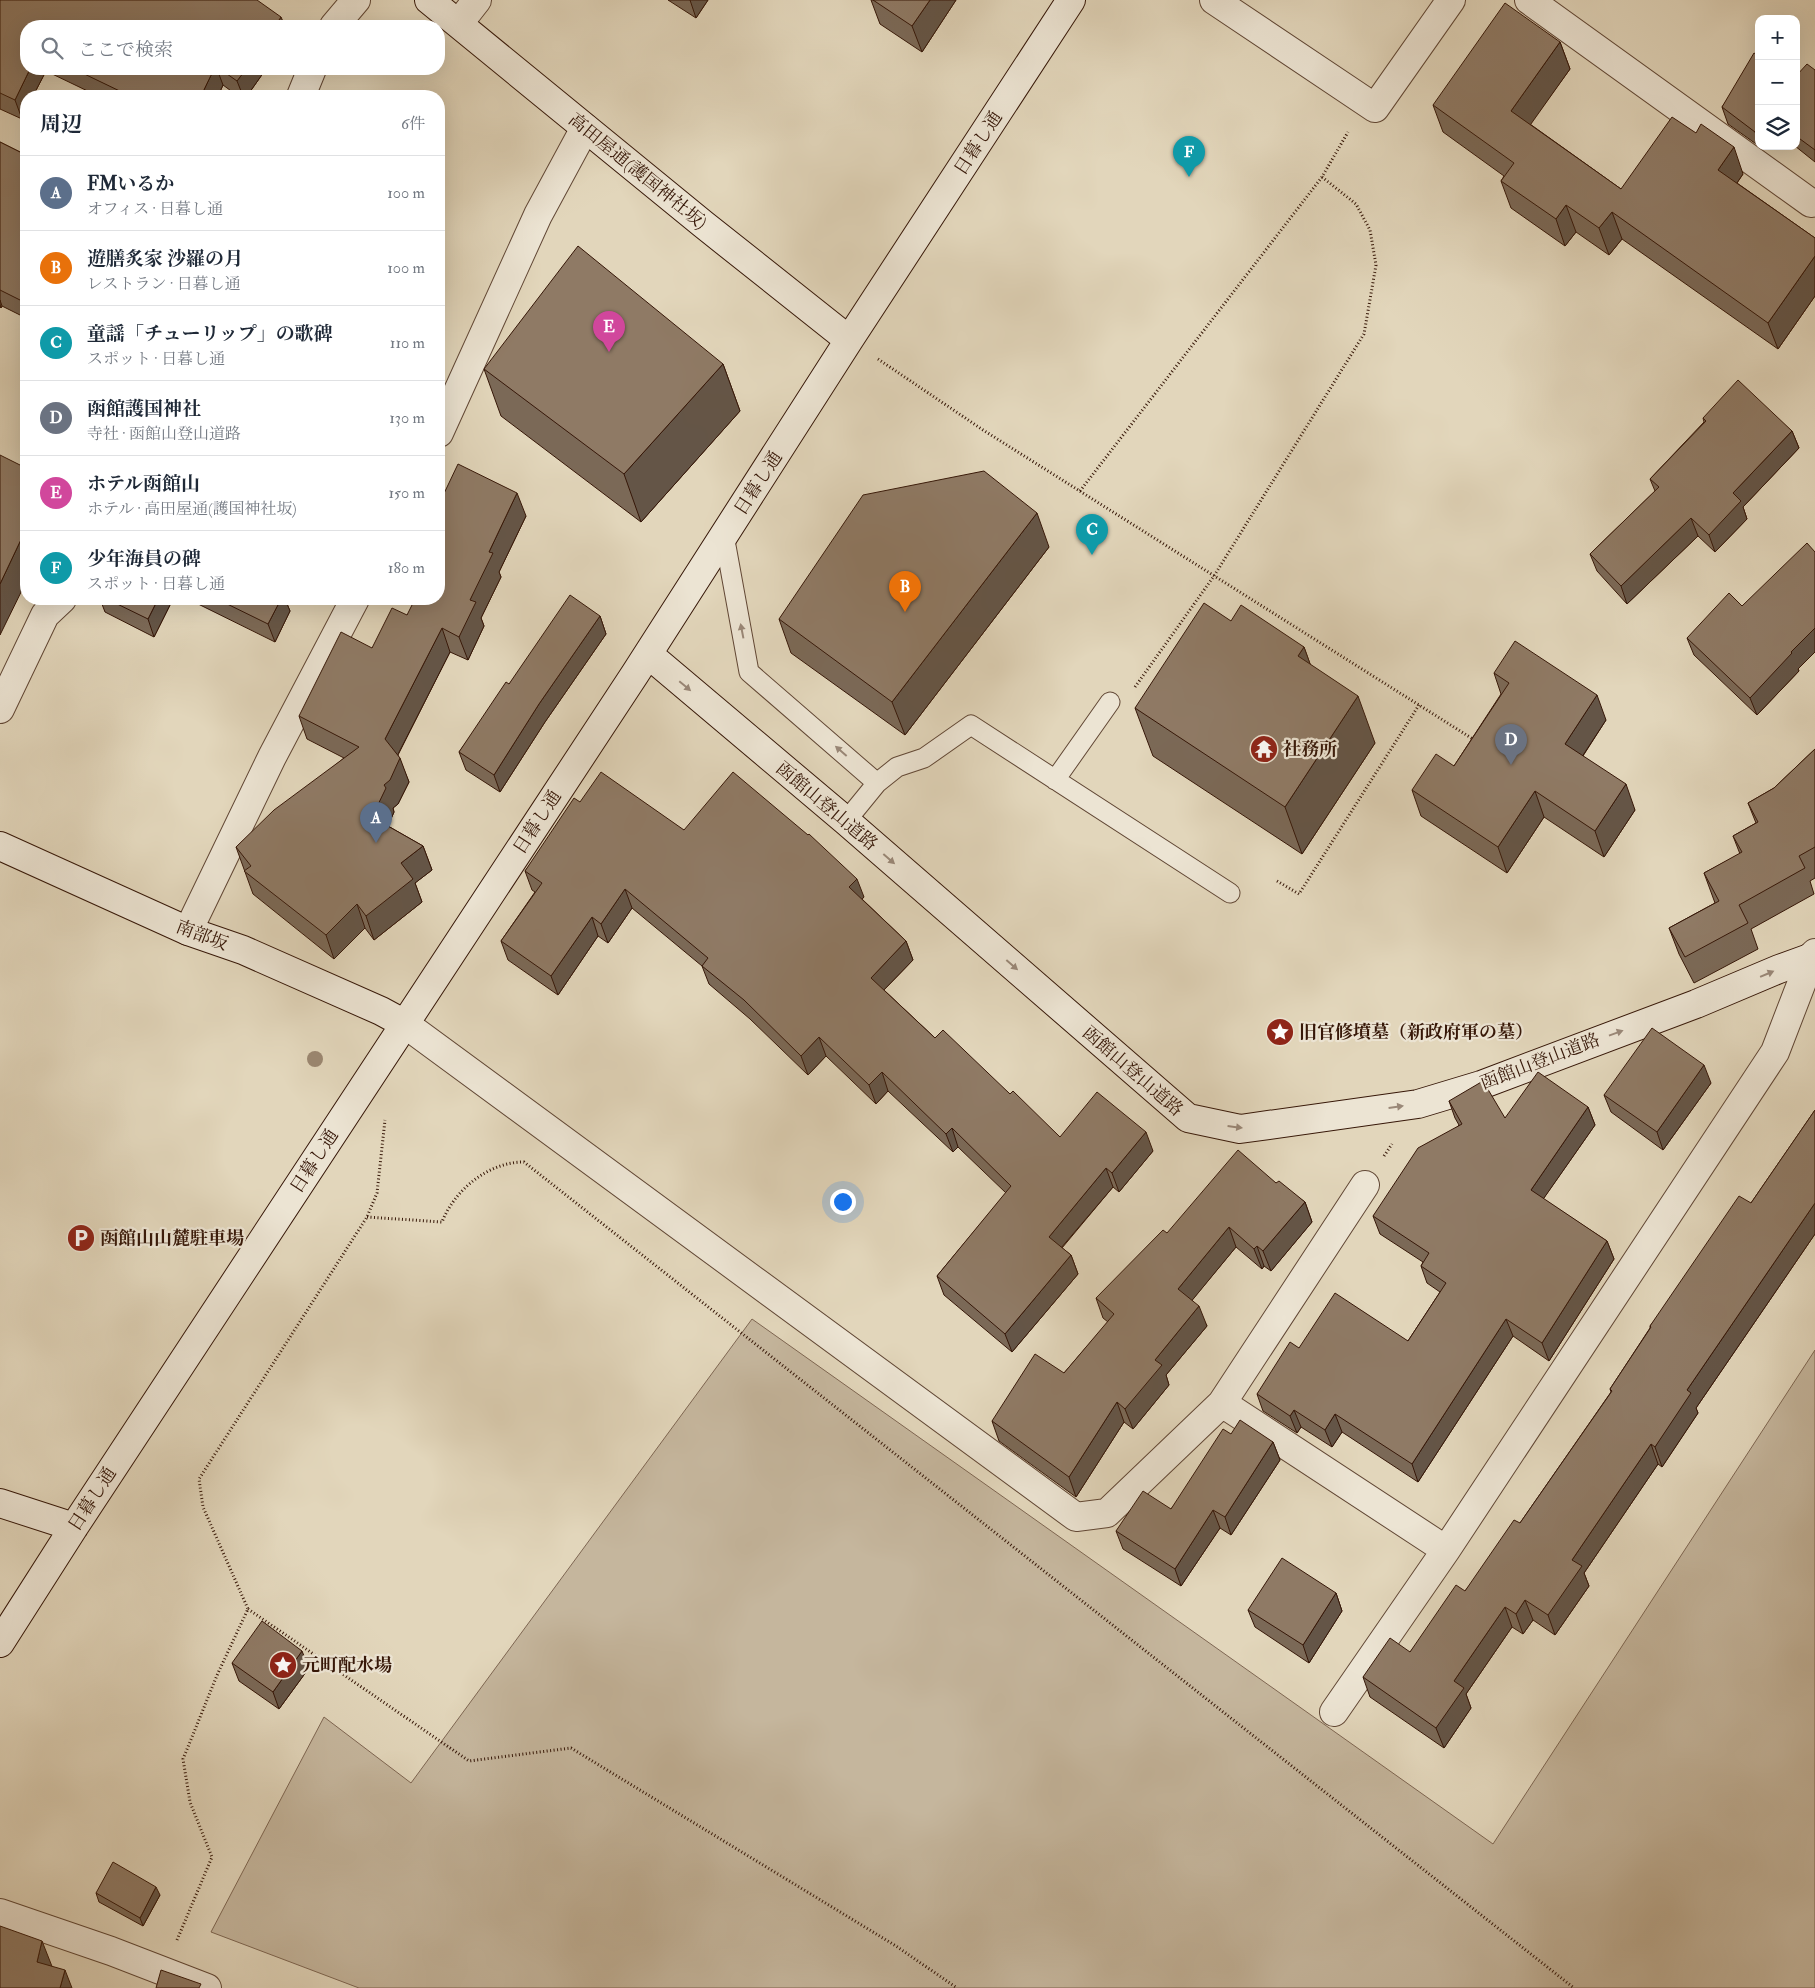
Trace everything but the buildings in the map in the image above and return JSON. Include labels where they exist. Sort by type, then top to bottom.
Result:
[{"type":"street","points":[[339,20],[356,0]]},
{"type":"street","name":"高田屋通(護国神社坂)","points":[[429,0],[849,340]]},
{"type":"street","points":[[459,23],[477,0]]},
{"type":"street","name":"日暮し通","points":[[0,1643],[74,1527],[648,654],[849,340],[1071,0]]},
{"type":"street","points":[[1214,0],[1374,108],[1451,0]]},
{"type":"street","points":[[1529,0],[1811,203]]},
{"type":"street","points":[[303,90],[310,75]]},
{"type":"street","points":[[445,420],[538,215],[585,128]]},
{"type":"street","points":[[0,709],[45,615],[56,605]]},
{"type":"street","points":[[188,931],[272,757],[352,605]]},
{"type":"street","name":"函館山登山道路","points":[[648,654],[846,821],[1188,1118],[1240,1129],[1418,1104],[1481,1085],[1696,1004],[1814,955]]},
{"type":"street","name":"南部坂","points":[[0,846],[188,931],[243,950],[382,1011],[405,1024],[1076,1516],[1106,1513],[1222,1403],[1365,1185]]},
{"type":"street","points":[[1334,1712],[1446,1550],[1775,1052],[1814,955]]},
{"type":"street","points":[[1222,1403],[1446,1550]]},
{"type":"street","points":[[0,1503],[74,1527]]},
{"type":"street","points":[[0,1913],[207,1988]]},
{"type":"lane","points":[[724,535],[750,672],[877,784]]},
{"type":"lane","points":[[1056,780],[1110,702]]},
{"type":"lane","points":[[846,821],[877,784],[897,767],[924,758],[971,725],[1230,893]]},
{"type":"path","points":[[1080,492],[1322,177],[1348,131]]},
{"type":"path","points":[[1134,689],[1214,576],[1364,334],[1376,265],[1370,230],[1356,204],[1322,177]]},
{"type":"path","points":[[896,371],[1080,492],[1483,745]]},
{"type":"path","points":[[1277,881],[1299,894],[1419,705]]},
{"type":"path","points":[[376,1067],[388,1096],[377,1193],[368,1217],[199,1478],[203,1507],[248,1609],[469,1761],[572,1748],[896,1946],[957,1988]]},
{"type":"path","points":[[368,1217],[442,1222],[447,1210],[465,1188],[488,1171],[510,1162],[524,1162],[1574,1988]]},
{"type":"path","points":[[164,1971],[212,1857],[190,1802],[183,1759],[218,1673],[248,1609]]},
{"type":"shaded area","points":[[752,1319],[1493,1844],[1815,1350],[1815,1988],[359,1988],[211,1932],[324,1717],[411,1783]]},
{"type":"place","name":"少年海員の碑","points":[[1189,177]]},
{"type":"place","name":"ホテル函館山","points":[[609,352]]},
{"type":"place","name":"童謡「チューリップ」の歌碑","points":[[1092,555]]},
{"type":"place","name":"遊膳炙家 沙羅の月","points":[[905,612]]},
{"type":"place","name":"社務所","points":[[1264,749]]},
{"type":"place","name":"函館護国神社","points":[[1511,765]]},
{"type":"place","name":"FMいるか","points":[[376,843]]},
{"type":"place","name":"旧官修墳墓（新政府軍の墓）","points":[[1280,1032]]},
{"type":"place","name":"函館山山麓駐車場","points":[[81,1238]]},
{"type":"place","name":"元町配水場","points":[[283,1665]]}]
